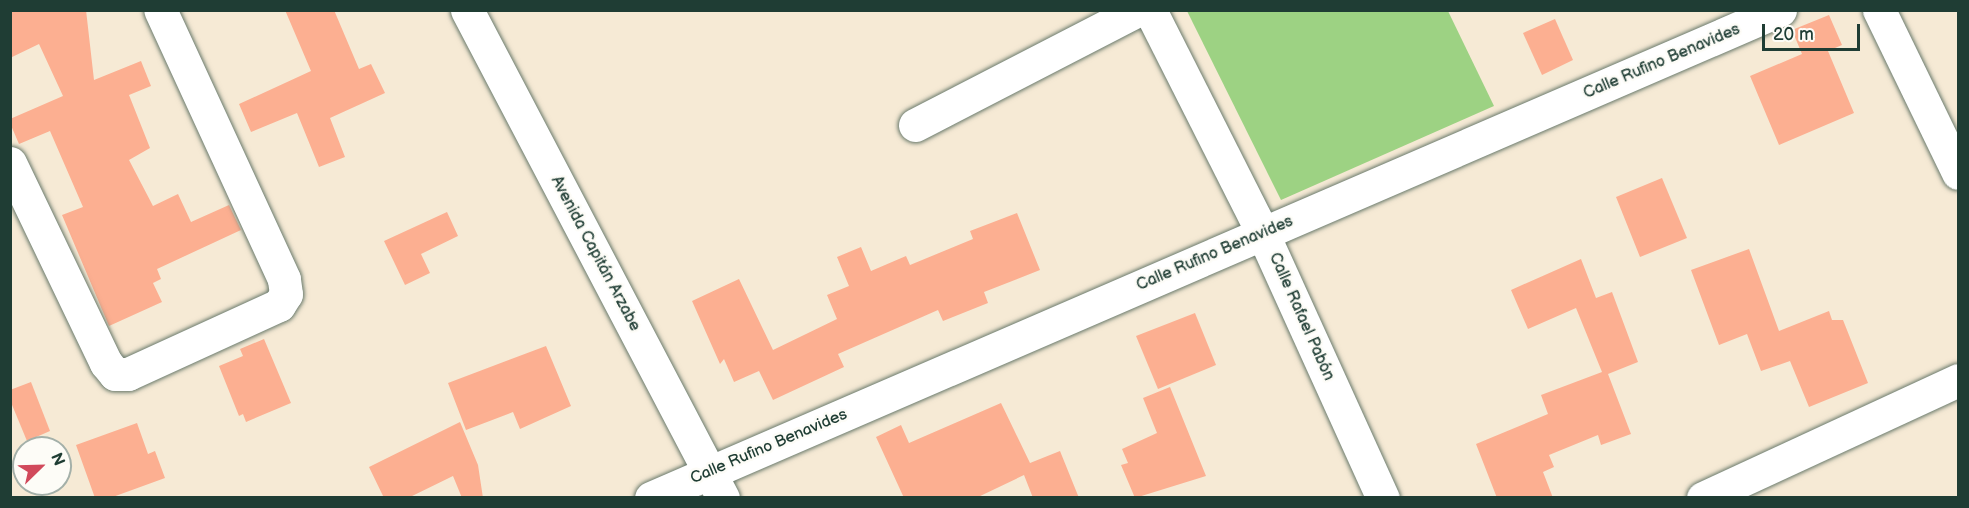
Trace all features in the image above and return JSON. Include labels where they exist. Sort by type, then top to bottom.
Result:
[{"type":"street","points":[[10,163],[115,374],[128,374],[279,305],[286,294],[284,279],[160,10]]},
{"type":"street","name":"Avenida Capitán Arzabe","points":[[467,10],[716,485]]},
{"type":"street","points":[[915,125],[1138,10]]},
{"type":"street","name":"Calle Rafael Pabón","points":[[1150,10],[1263,234],[1383,498]]},
{"type":"street","name":"Calle Rufino Benavides","points":[[651,498],[716,485],[1263,234],[1780,10]]},
{"type":"street","points":[[1879,10],[1959,173]]},
{"type":"street","points":[[1703,498],[1959,380]]},
{"type":"green space","points":[[1187,11],[1448,11],[1494,106],[1281,200]]},
{"type":"building","points":[[10,10],[86,10],[94,80],[141,61],[151,86],[129,95],[150,148],[129,160],[153,206],[178,194],[191,222],[229,205],[241,230],[157,269],[161,279],[153,283],[162,302],[109,326],[62,215],[83,207],[50,131],[19,144],[10,123],[10,119],[63,96],[39,44],[10,58]]},
{"type":"building","points":[[285,10],[334,10],[359,69],[371,64],[385,93],[330,118],[345,157],[319,167],[297,113],[251,132],[239,104],[311,71]]},
{"type":"building","points":[[1829,15],[1842,45],[1828,51],[1854,113],[1779,145],[1750,76],[1802,54],[1792,30]]},
{"type":"building","points":[[1555,19],[1573,60],[1542,75],[1523,33]]},
{"type":"building","points":[[1662,178],[1687,238],[1640,257],[1616,197]]},
{"type":"building","points":[[447,212],[458,236],[421,254],[430,273],[405,285],[384,241]]},
{"type":"building","points":[[1017,213],[1040,270],[984,292],[988,303],[943,321],[938,310],[838,354],[844,367],[773,400],[759,371],[734,382],[724,359],[720,364],[692,301],[739,279],[773,350],[837,319],[827,295],[849,286],[837,257],[861,247],[871,271],[906,256],[910,265],[973,239],[970,231]]},
{"type":"building","points":[[1749,249],[1779,331],[1829,311],[1832,320],[1843,320],[1868,383],[1809,407],[1790,361],[1761,371],[1747,334],[1719,345],[1691,270]]},
{"type":"building","points":[[1581,259],[1596,298],[1612,292],[1638,362],[1608,374],[1631,434],[1601,445],[1598,435],[1549,455],[1554,467],[1543,472],[1553,498],[1497,498],[1476,444],[1548,414],[1541,395],[1602,372],[1576,308],[1528,329],[1511,290]]},
{"type":"building","points":[[1195,313],[1216,365],[1158,389],[1136,336]]},
{"type":"building","points":[[264,339],[291,403],[246,422],[243,414],[239,416],[219,366],[243,356],[240,349]]},
{"type":"building","points":[[546,346],[571,406],[520,429],[513,412],[466,430],[448,383]]},
{"type":"building","points":[[31,382],[50,431],[38,436],[25,436],[10,400],[10,390]]},
{"type":"building","points":[[1170,387],[1206,476],[1135,498],[1121,465],[1128,463],[1122,449],[1157,433],[1143,398]]},
{"type":"building","points":[[1001,403],[1030,463],[1060,451],[1079,498],[1033,498],[1024,475],[976,498],[904,498],[876,437],[901,425],[909,443]]},
{"type":"building","points":[[460,422],[478,465],[483,498],[462,498],[453,476],[408,498],[384,498],[369,467]]},
{"type":"building","points":[[137,423],[148,454],[155,451],[165,478],[110,498],[95,498],[76,445]]}]
